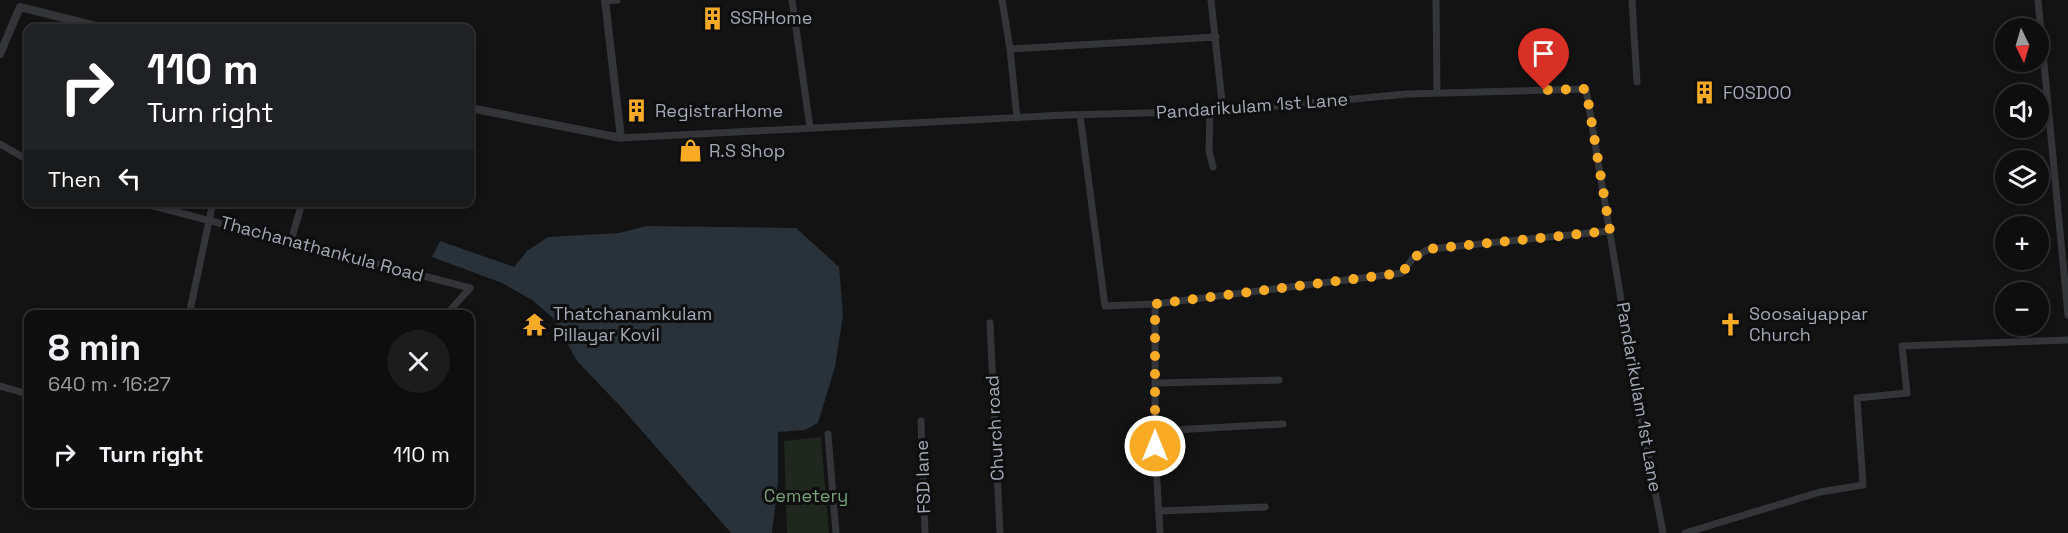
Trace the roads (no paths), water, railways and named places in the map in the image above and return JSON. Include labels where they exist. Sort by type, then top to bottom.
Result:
[{"type":"street","points":[[617,0],[605,1],[621,138]]},
{"type":"street","points":[[792,0],[810,128]]},
{"type":"street","points":[[1002,0],[1017,118]]},
{"type":"street","points":[[1210,0],[1223,111]]},
{"type":"street","points":[[1436,0],[1437,92]]},
{"type":"street","points":[[1632,0],[1637,82]]},
{"type":"street","points":[[2038,0],[2068,315]]},
{"type":"street","points":[[0,54],[21,4],[90,24]]},
{"type":"street","points":[[1010,49],[1216,37]]},
{"type":"street","name":"Pandarikulam 1st Lane","points":[[474,109],[621,138],[1080,115],[1210,112],[1437,92],[1586,89],[1636,390],[1663,533]]},
{"type":"street","points":[[1210,112],[1209,151],[1213,167]]},
{"type":"street","points":[[1080,115],[1105,306],[1155,304],[1402,273],[1413,258],[1429,249],[1610,231]]},
{"type":"street","points":[[0,144],[24,158]]},
{"type":"street","name":"Thachanathankula Road","points":[[158,207],[470,288],[450,310]]},
{"type":"street","points":[[190,310],[212,207]]},
{"type":"street","points":[[291,241],[301,207]]},
{"type":"street","points":[[1155,304],[1155,431],[1160,533]]},
{"type":"street","name":"Church road","points":[[990,323],[1000,533]]},
{"type":"street","points":[[1685,533],[1820,492],[1863,485],[1857,398],[1907,393],[1902,346],[2068,340]]},
{"type":"street","points":[[1155,383],[1279,380]]},
{"type":"street","points":[[0,386],[24,393]]},
{"type":"street","name":"FSD lane","points":[[921,421],[925,533]]},
{"type":"street","points":[[1155,431],[1283,424]]},
{"type":"street","points":[[828,434],[836,533]]},
{"type":"street","points":[[1159,511],[1265,507]]},
{"type":"place","name":"SSRHome","points":[[712,18]]},
{"type":"place","name":"FOSDOO","points":[[1705,93]]},
{"type":"place","name":"RegistrarHome","points":[[637,111]]},
{"type":"place","name":"R.S Shop","points":[[691,151]]},
{"type":"place","name":"Thatchanamkulam Pillayar Kovil","points":[[535,324]]},
{"type":"place","name":"Soosaiyappar Church","points":[[1731,324]]},
{"type":"park label","name":"Cemetery","points":[[806,496]]}]
